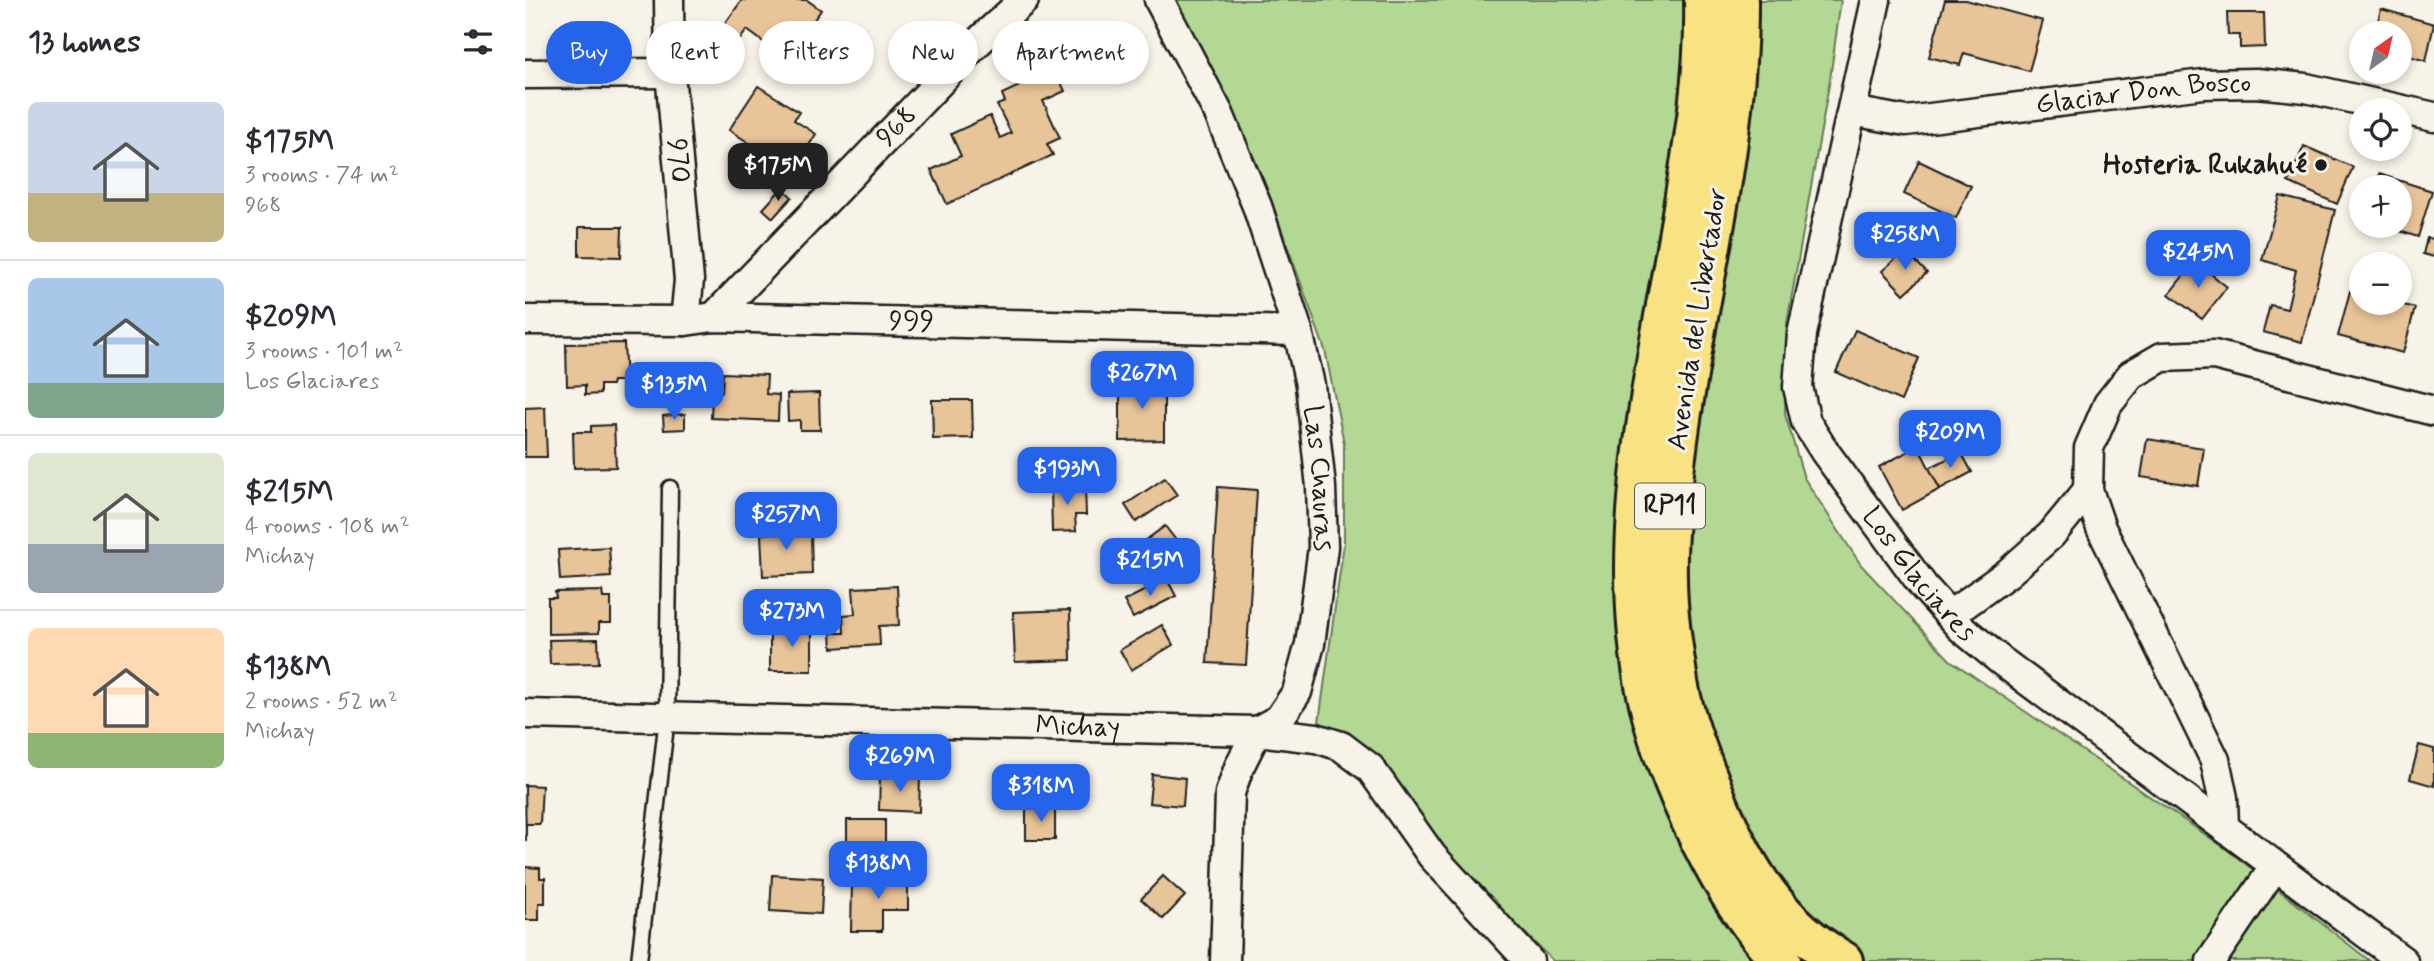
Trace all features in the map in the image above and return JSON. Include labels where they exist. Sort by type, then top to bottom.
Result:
[{"type":"main road","name":"Avenida del Libertador","points":[[1705,0],[1705,43],[1700,101],[1638,498],[1635,569],[1639,631],[1648,698],[1657,734],[1678,792],[1727,893],[1756,933],[1781,961]]},
{"type":"main road","name":"Avenida del Libertador","points":[[1738,0],[1736,71],[1726,153],[1686,377],[1672,485],[1667,579],[1671,622],[1678,685],[1699,757],[1743,857],[1783,915],[1819,946],[1843,961]]},
{"type":"street","name":"970","points":[[669,0],[669,21]]},
{"type":"street","name":"968","points":[[714,317],[978,42],[1024,0]]},
{"type":"street","name":"Las Chauras","points":[[1159,0],[1219,114],[1257,206],[1298,331],[1310,385],[1321,487],[1322,547],[1310,643],[1297,692],[1279,719],[1257,731],[1239,767],[1230,793],[1225,961]]},
{"type":"street","name":"Los Glaciares","points":[[1876,0],[1801,334],[1798,387],[1806,422],[1924,587],[1949,615],[2000,660],[2403,961]]},
{"type":"street","points":[[525,74],[646,73]]},
{"type":"street","name":"Glaciar Don Bosco","points":[[1851,111],[1906,121],[2203,84],[2256,83],[2306,88],[2434,117]]},
{"type":"street","name":"970","points":[[671,84],[689,280],[685,321]]},
{"type":"street","name":"999","points":[[525,320],[685,321],[714,317],[1298,331]]},
{"type":"street","points":[[2224,827],[2223,798],[2215,760],[2101,528],[2088,490],[2089,448],[2108,404],[2130,375],[2162,357],[2214,355],[2434,411]]},
{"type":"street","points":[[1949,615],[2008,573],[2051,535],[2088,490]]},
{"type":"street","name":"Michay","points":[[525,714],[1257,731],[1315,738],[1341,746],[1370,768],[1432,856],[1529,961]]},
{"type":"street","points":[[2211,961],[2275,866]]},
{"type":"lane","points":[[639,961],[667,717],[670,488]]},
{"type":"green space","points":[[1167,0],[1841,0],[1830,79],[1787,323],[1785,414],[1804,478],[1861,565],[1950,660],[2225,848],[2370,961],[1553,961],[1368,776],[1319,722],[1344,543],[1344,443],[1325,350],[1264,181]]},
{"type":"building","points":[[742,0],[807,0],[821,10],[813,21],[759,21],[759,39],[747,30],[745,33],[745,21],[727,21]]},
{"type":"building","points":[[1945,0],[1966,0],[2043,21],[2029,71],[1964,53],[1960,65],[1929,57]]},
{"type":"building","points":[[2381,9],[2434,24],[2426,61],[2412,57],[2412,21],[2378,21]]},
{"type":"building","points":[[2227,13],[2264,13],[2265,47],[2240,48],[2240,35],[2228,35]]},
{"type":"building","points":[[1024,84],[1062,84],[1065,91],[1043,101],[1060,138],[1047,144],[1053,155],[947,204],[931,170],[961,156],[951,134],[990,116],[1000,138],[1011,133],[997,105],[1005,102],[1002,94]]},
{"type":"building","points":[[758,86],[799,112],[794,120],[816,134],[793,171],[729,130]]},
{"type":"building","points":[[2304,146],[2353,167],[2337,204],[2288,182]]},
{"type":"building","points":[[1919,161],[1971,186],[1956,218],[1904,194]]},
{"type":"building","points":[[2412,185],[2432,191],[2418,237],[2412,235]]},
{"type":"building","points":[[782,188],[792,197],[773,218],[763,209]]},
{"type":"building","points":[[2280,196],[2335,210],[2302,342],[2263,332],[2270,305],[2287,309],[2296,270],[2262,260]]},
{"type":"building","points":[[579,227],[622,227],[621,257],[579,256]]},
{"type":"building","points":[[2427,238],[2434,239],[2434,257],[2423,254]]},
{"type":"building","points":[[1905,250],[1927,273],[1904,294],[1882,271]]},
{"type":"building","points":[[2195,261],[2227,287],[2202,319],[2169,294]]},
{"type":"building","points":[[2349,295],[2349,315],[2412,315],[2412,307],[2415,308],[2403,353],[2338,336]]},
{"type":"building","points":[[1855,330],[1919,358],[1901,401],[1836,372]]},
{"type":"building","points":[[624,343],[626,381],[600,385],[600,394],[585,395],[585,385],[567,386],[566,344]]},
{"type":"building","points":[[689,365],[690,393],[639,394],[638,367]]},
{"type":"building","points":[[723,373],[767,375],[766,394],[779,395],[778,421],[711,418],[712,392],[722,392]]},
{"type":"building","points":[[1120,382],[1164,382],[1164,440],[1120,441]]},
{"type":"building","points":[[819,393],[820,430],[800,430],[800,420],[788,421],[787,394]]},
{"type":"building","points":[[932,400],[972,400],[973,438],[933,439]]},
{"type":"building","points":[[545,407],[547,457],[525,457],[525,408]]},
{"type":"building","points":[[685,414],[685,429],[664,430],[663,416]]},
{"type":"building","points":[[614,425],[616,467],[574,468],[573,432],[591,432],[591,426]]},
{"type":"building","points":[[2147,439],[2204,448],[2198,486],[2141,477]]},
{"type":"building","points":[[1918,446],[1940,489],[1902,510],[1879,467]]},
{"type":"building","points":[[1961,452],[1972,472],[1940,489],[1929,468]]},
{"type":"building","points":[[1165,478],[1177,495],[1136,522],[1125,505]]},
{"type":"building","points":[[1085,486],[1086,515],[1075,515],[1076,531],[1052,532],[1051,487]]},
{"type":"building","points":[[1218,487],[1257,490],[1246,665],[1207,663]]},
{"type":"building","points":[[789,525],[790,533],[811,533],[812,574],[763,576],[761,534],[767,534],[766,526]]},
{"type":"building","points":[[1165,526],[1178,543],[1139,572],[1126,555]]},
{"type":"building","points":[[609,547],[611,577],[560,580],[558,550]]},
{"type":"building","points":[[1167,579],[1176,596],[1133,618],[1124,601]]},
{"type":"building","points":[[897,586],[899,625],[879,626],[880,645],[832,648],[831,633],[844,633],[843,615],[855,614],[853,588]]},
{"type":"building","points":[[602,591],[603,598],[611,598],[611,623],[599,623],[599,633],[548,634],[548,598],[556,598],[555,592]]},
{"type":"building","points":[[1070,610],[1071,660],[1015,662],[1013,612]]},
{"type":"building","points":[[793,624],[812,624],[812,671],[770,671],[770,630],[793,630]]},
{"type":"building","points":[[1162,625],[1173,645],[1131,670],[1120,650]]},
{"type":"building","points":[[598,639],[599,663],[550,664],[549,640]]},
{"type":"building","points":[[2419,745],[2434,749],[2434,786],[2410,779]]},
{"type":"building","points":[[1152,774],[1185,778],[1183,806],[1149,803]]},
{"type":"building","points":[[880,776],[920,776],[919,812],[879,810]]},
{"type":"building","points":[[525,785],[542,786],[540,824],[526,824],[526,841]]},
{"type":"building","points":[[1026,807],[1055,807],[1055,840],[1026,840]]},
{"type":"building","points":[[847,820],[885,820],[885,867],[847,867]]},
{"type":"building","points":[[525,867],[540,868],[540,878],[545,878],[545,903],[539,903],[539,920],[525,920]]},
{"type":"building","points":[[882,873],[908,874],[908,910],[882,910],[882,931],[851,931],[852,881],[882,882]]},
{"type":"building","points":[[772,875],[823,878],[821,914],[770,911]]},
{"type":"building","points":[[1163,876],[1185,896],[1163,919],[1141,899]]},
{"type":"place","name":"Hosteria Rukahué","points":[[2321,165]]}]
